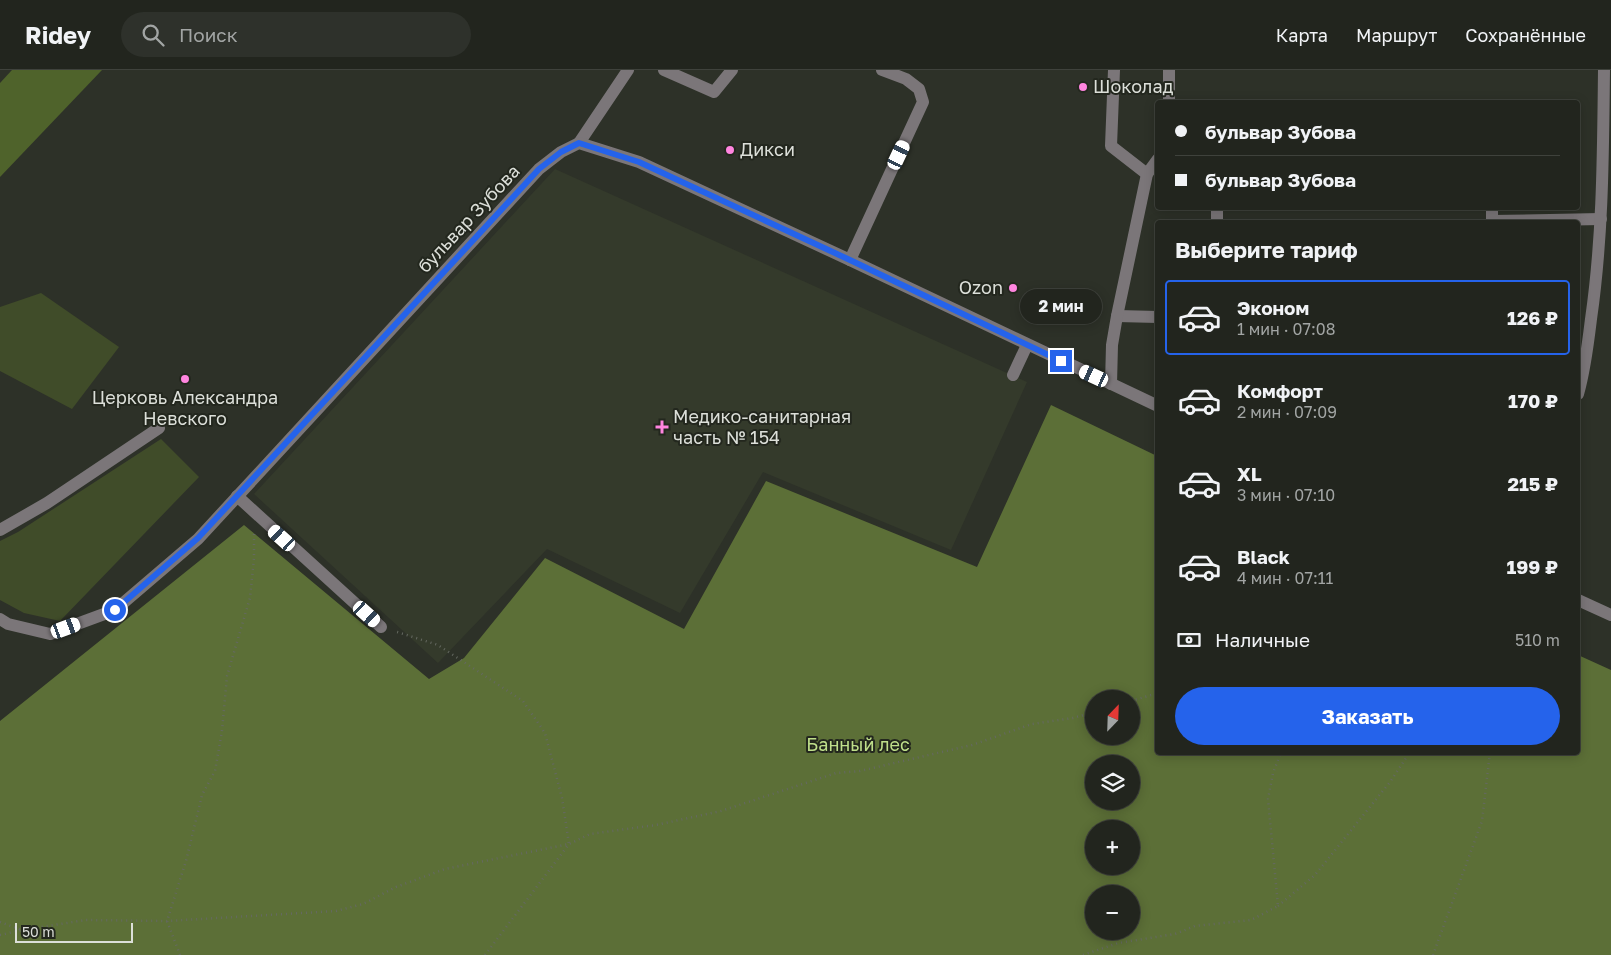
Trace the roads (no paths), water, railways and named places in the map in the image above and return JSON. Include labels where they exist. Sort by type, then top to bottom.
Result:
[{"type":"street","points":[[628,70],[579,143],[639,162],[1155,405]]},
{"type":"street","points":[[664,70],[714,92],[732,70]]},
{"type":"street","points":[[850,260],[923,102],[919,89],[906,79],[882,70]]},
{"type":"street","points":[[1114,70],[1111,146],[1147,174]]},
{"type":"street","points":[[1169,70],[1169,100]]},
{"type":"street","points":[[1580,387],[1596,285],[1603,201],[1604,70]]},
{"type":"street","name":"бульвар Зубова","points":[[0,620],[8,624],[50,634],[115,610],[198,538],[539,169],[561,152],[579,143]]},
{"type":"street","points":[[1110,384],[1112,345],[1117,316],[1147,174],[1155,163]]},
{"type":"street","points":[[1546,220],[1601,219]]},
{"type":"street","points":[[1117,316],[1155,316]]},
{"type":"street","points":[[1013,376],[1027,345]]},
{"type":"street","points":[[0,530],[47,503],[159,428]]},
{"type":"street","points":[[237,496],[381,627]]},
{"type":"street","points":[[1580,601],[1611,615]]},
{"type":"place","name":"Шоколад","points":[[1083,87]]},
{"type":"place","name":"Дикси","points":[[730,150]]},
{"type":"place","name":"Ozon","points":[[1013,288]]},
{"type":"place","name":"Церковь Александра Невского","points":[[185,379]]},
{"type":"place","name":"Медико-санитарная часть № 154","points":[[662,427]]},
{"type":"park label","name":"Банный лес","points":[[858,745]]}]
